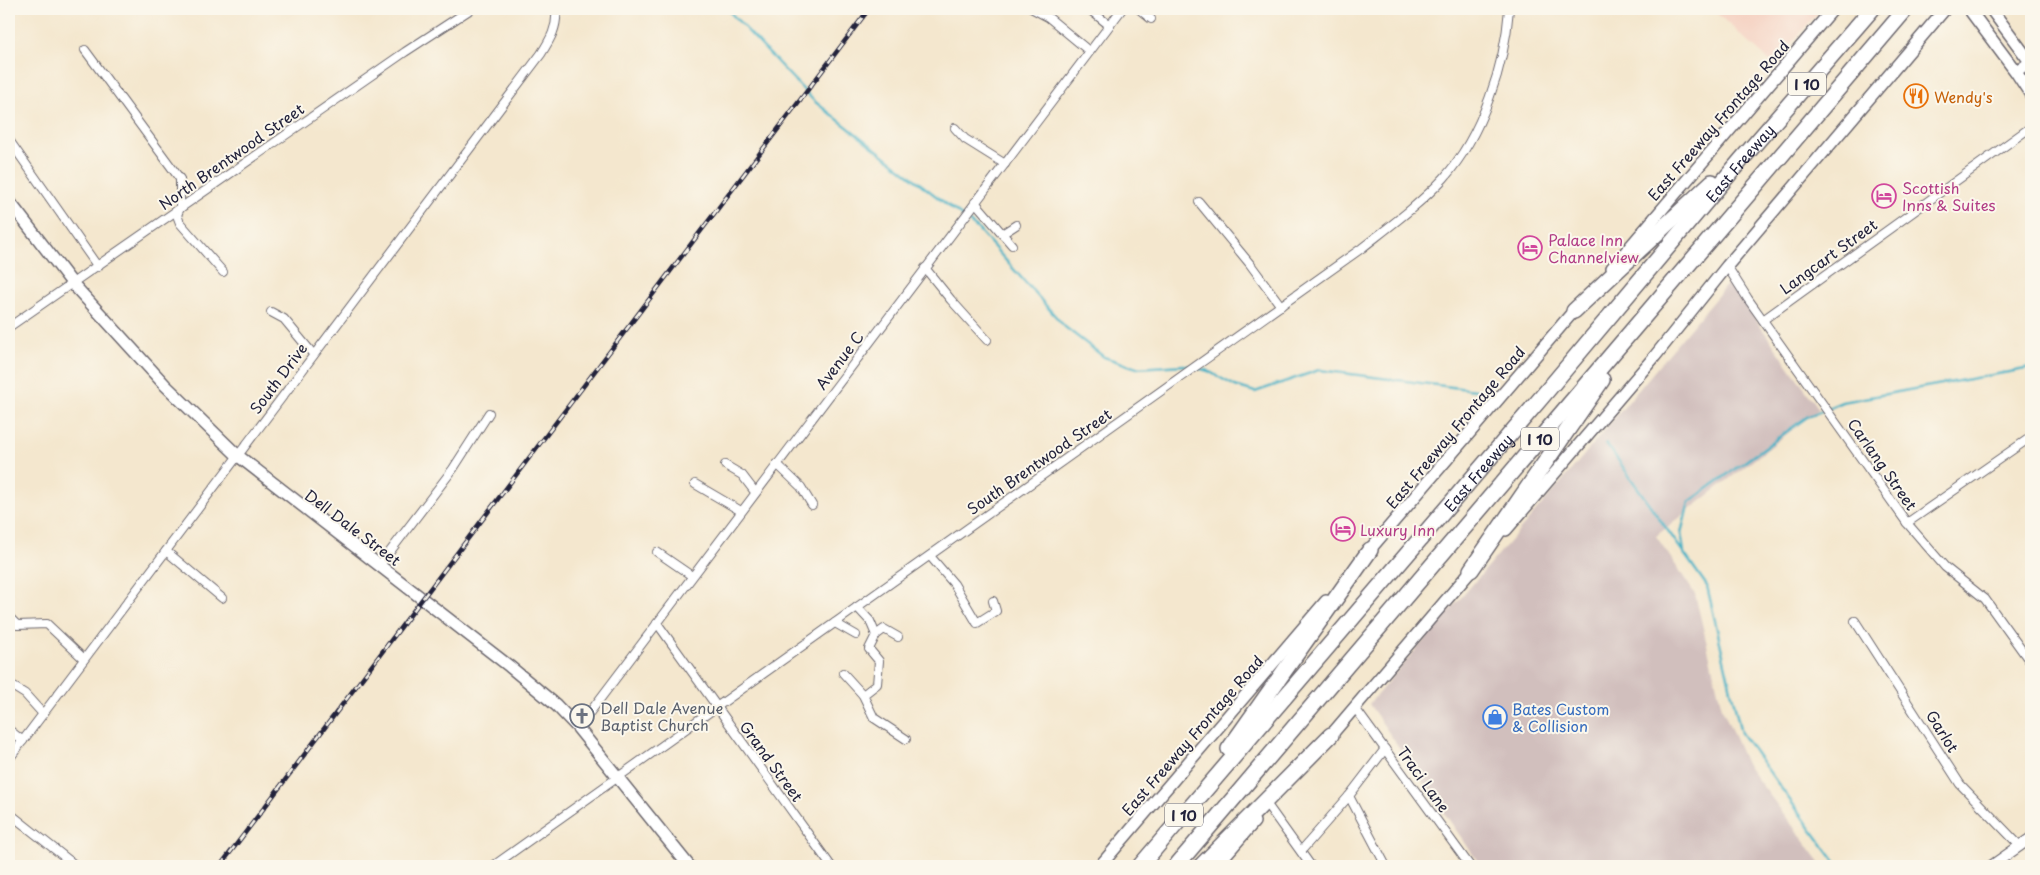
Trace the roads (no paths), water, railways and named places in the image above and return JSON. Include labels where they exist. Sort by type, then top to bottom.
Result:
[{"type":"highway","name":"East Freeway","points":[[1140,866],[1349,623],[1741,160],[1872,9]]},
{"type":"highway","name":"East Freeway","points":[[1176,866],[1905,10]]},
{"type":"highway","points":[[1574,311],[1706,187],[1741,160]]},
{"type":"highway","points":[[1471,570],[1652,308]]},
{"type":"highway","points":[[1212,781],[1233,742],[1273,690],[1370,550]]},
{"type":"highway","points":[[1201,866],[1331,735]]},
{"type":"main road","name":"East Freeway Frontage Road","points":[[1100,866],[1833,9]]},
{"type":"main road","points":[[1911,48],[1911,41],[1937,9]]},
{"type":"main road","points":[[1216,866],[1355,708],[1655,356],[1727,266],[1946,9]]},
{"type":"main road","points":[[1969,9],[2031,95]]},
{"type":"main road","points":[[1991,9],[2031,62]]},
{"type":"main road","name":"Dell Dale Street","points":[[9,201],[72,284],[165,385],[237,455],[509,666],[556,706],[578,728],[689,866]]},
{"type":"street","name":"North Brentwood Street","points":[[9,327],[405,52],[471,9]]},
{"type":"street","name":"South Drive","points":[[9,760],[551,39],[556,25],[556,9]]},
{"type":"street","points":[[1033,9],[1048,17],[1090,51]]},
{"type":"street","points":[[1089,9],[1109,25]]},
{"type":"street","name":"Avenue C","points":[[578,728],[1122,9]]},
{"type":"street","points":[[1139,9],[1150,19]]},
{"type":"street","name":"South Brentwood Street","points":[[494,866],[1281,306],[1380,234],[1424,197],[1451,169],[1466,148],[1491,94],[1499,69],[1509,9]]},
{"type":"street","points":[[85,50],[180,179],[180,208],[177,215],[180,223],[223,272]]},
{"type":"street","points":[[2016,72],[2031,62]]},
{"type":"street","name":"Langcart Street","points":[[1763,320],[2031,127]]},
{"type":"street","points":[[954,128],[965,139],[1005,164]]},
{"type":"street","points":[[9,140],[98,267]]},
{"type":"street","points":[[975,202],[1012,245]]},
{"type":"street","points":[[1199,202],[1250,264],[1281,306]]},
{"type":"street","points":[[1002,234],[1016,225]]},
{"type":"street","name":"Carlang Street","points":[[1727,266],[1763,320],[1908,522],[1944,567],[1985,599],[2031,663]]},
{"type":"street","points":[[925,268],[951,300],[988,340]]},
{"type":"street","points":[[272,312],[284,319],[314,354]]},
{"type":"street","points":[[379,566],[453,469],[490,413]]},
{"type":"street","points":[[1908,522],[2031,437]]},
{"type":"street","points":[[777,464],[801,488],[812,505]]},
{"type":"street","points":[[726,465],[742,475],[756,492]]},
{"type":"street","points":[[695,484],[742,511]]},
{"type":"street","points":[[166,551],[222,598]]},
{"type":"street","points":[[656,552],[692,576]]},
{"type":"street","points":[[930,556],[954,584],[977,623],[996,611],[993,601]]},
{"type":"street","points":[[857,608],[870,621],[876,635]]},
{"type":"street","points":[[9,617],[17,625],[46,624],[84,659]]},
{"type":"street","name":"Garlot","points":[[1855,621],[1960,784],[2020,846]]},
{"type":"street","name":"Grand Street","points":[[657,623],[830,866]]},
{"type":"street","points":[[835,623],[856,636]]},
{"type":"street","points":[[863,695],[877,684],[879,661],[869,649],[876,635],[884,629],[898,637]]},
{"type":"street","points":[[843,673],[863,695],[874,718],[906,739]]},
{"type":"street","points":[[9,684],[25,694],[43,714]]},
{"type":"street","name":"Traci Lane","points":[[1355,708],[1470,866]]},
{"type":"street","points":[[9,730],[23,741]]},
{"type":"street","points":[[1301,851],[1349,796],[1385,749]]},
{"type":"street","points":[[1349,796],[1373,838],[1386,866]]},
{"type":"street","points":[[1268,806],[1311,866]]},
{"type":"street","points":[[9,813],[76,866]]},
{"type":"street","points":[[1991,866],[2031,838]]},
{"type":"waterway","points":[[727,9],[814,101],[977,228],[1065,327],[1104,357],[1137,368],[1184,365],[1192,367]]},
{"type":"waterway","points":[[1198,368],[1208,371],[1235,386],[1255,392],[1319,370],[1491,392]]},
{"type":"waterway","points":[[1684,552],[1681,533],[1689,502],[1807,417],[1842,402],[2031,368]]},
{"type":"waterway","points":[[1606,443],[1707,586],[1741,733],[1838,866]]},
{"type":"railway","points":[[220,866],[869,9]]},
{"type":"place","name":"Wendy's","points":[[1916,96]]},
{"type":"place","name":"Scottish Inns & Suites","points":[[1884,196]]},
{"type":"place","name":"Palace Inn Channelview","points":[[1530,248]]},
{"type":"place","name":"Luxury Inn","points":[[1343,529]]},
{"type":"place","name":"Dell Dale Avenue Baptist Church","points":[[582,716]]},
{"type":"place","name":"Bates Custom & Collision","points":[[1495,717]]}]
